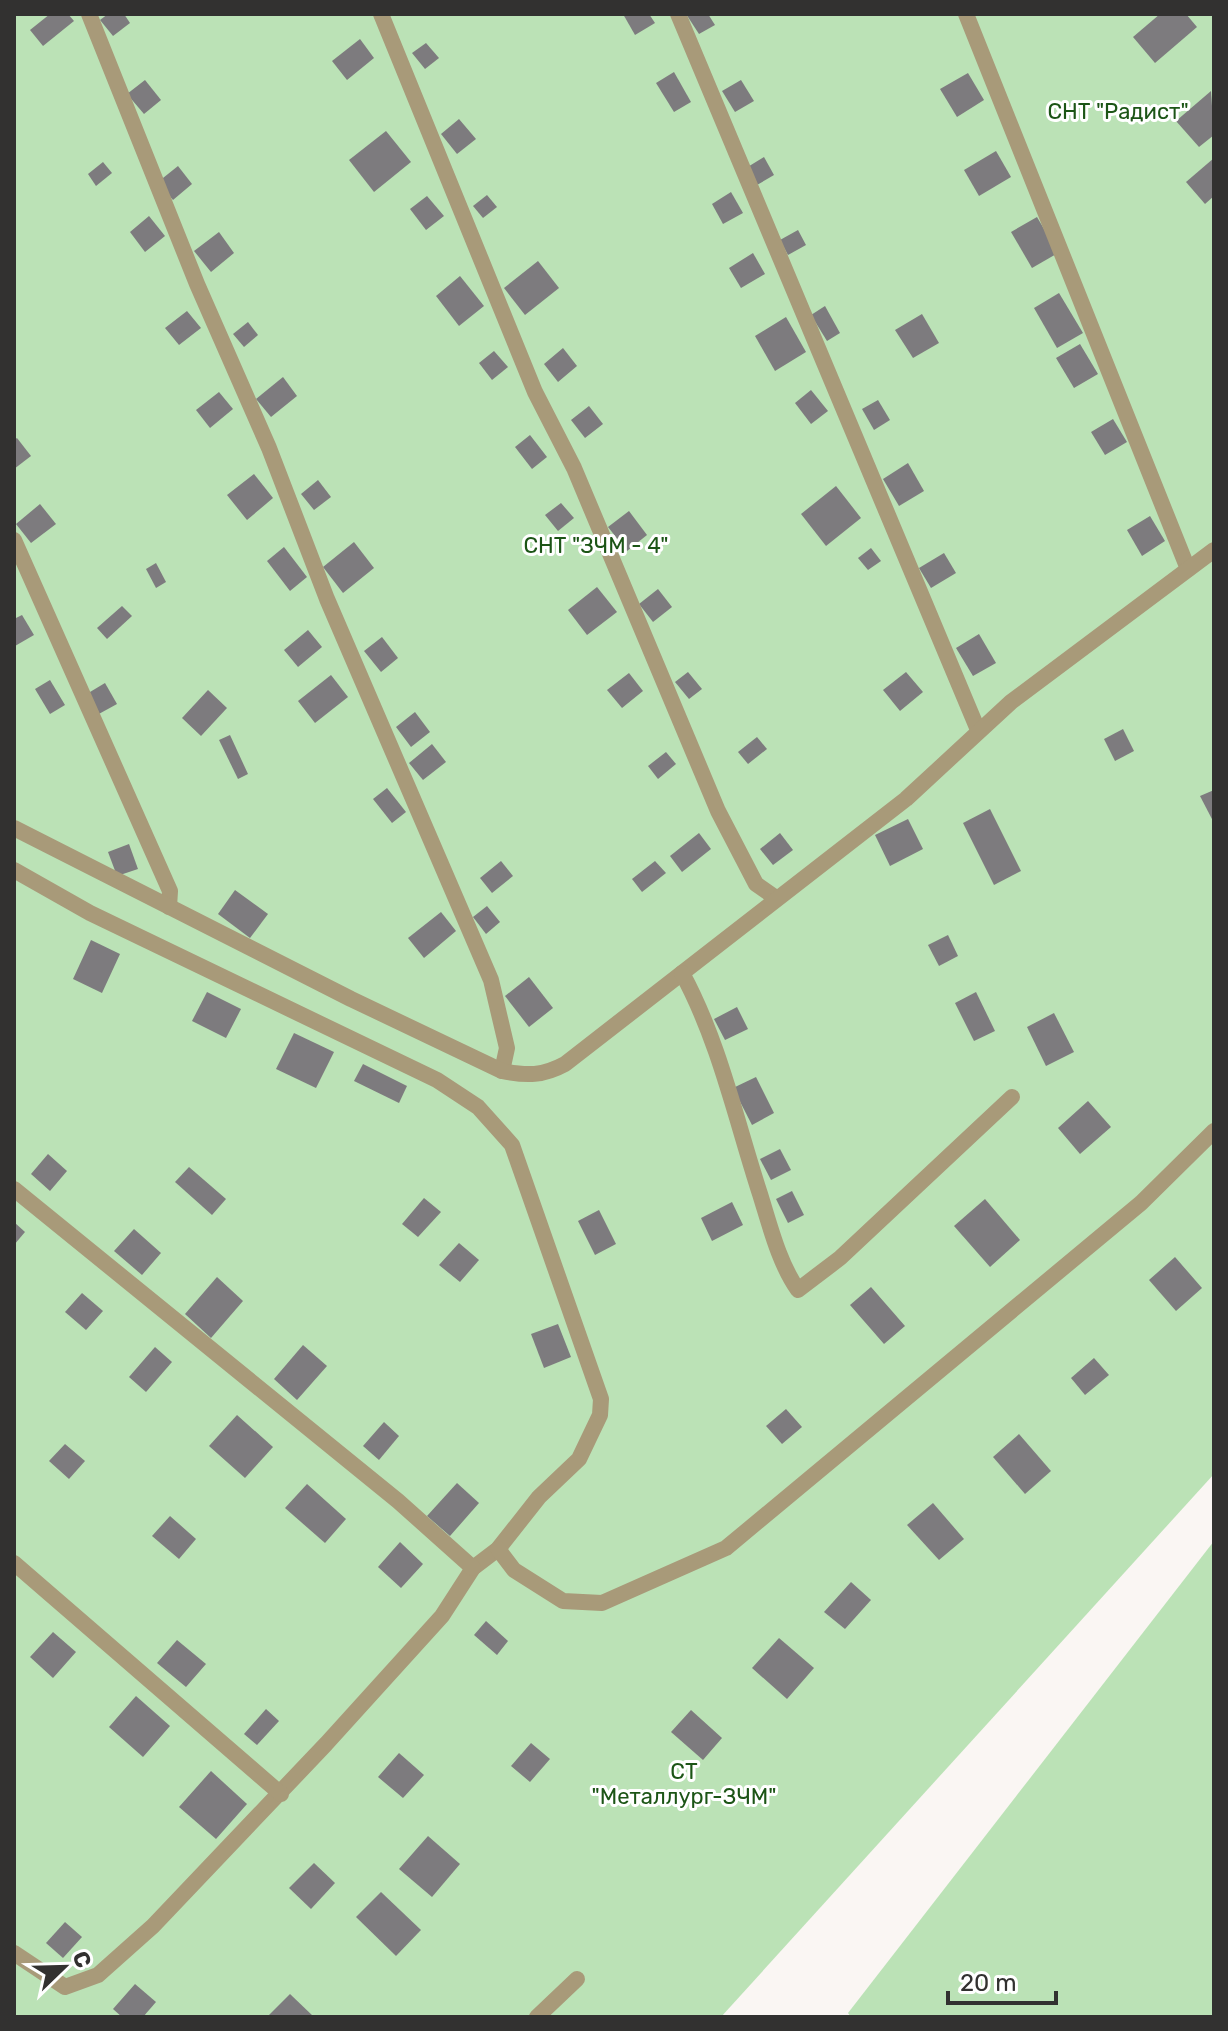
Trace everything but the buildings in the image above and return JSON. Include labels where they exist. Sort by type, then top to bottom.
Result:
[{"type":"lane","points":[[89,14],[197,284],[269,448],[327,599],[491,980],[507,1048],[502,1071]]},
{"type":"lane","points":[[381,14],[535,392],[574,468],[718,811],[756,884],[776,898]]},
{"type":"lane","points":[[678,14],[978,730]]},
{"type":"lane","points":[[966,14],[1188,569]]},
{"type":"lane","points":[[14,540],[170,891],[169,907]]},
{"type":"lane","points":[[14,828],[502,1071],[525,1076],[548,1073],[565,1064],[906,799],[978,730],[1214,550]]},
{"type":"lane","points":[[14,870],[90,913],[437,1080],[478,1107],[512,1145],[601,1399],[600,1415],[579,1459],[539,1497],[498,1549],[473,1568],[442,1616],[281,1794],[163,1916],[98,1975],[65,1987],[14,1953]]},
{"type":"lane","points":[[682,973],[700,1006],[788,1277],[798,1290],[840,1258],[1012,1097]]},
{"type":"lane","points":[[498,1549],[514,1570],[563,1601],[602,1603],[726,1548],[1141,1203],[1214,1131]]},
{"type":"lane","points":[[14,1189],[386,1491],[473,1568]]},
{"type":"lane","points":[[14,1563],[281,1794]]},
{"type":"lane","points":[[537,2017],[577,1979]]},
{"type":"green space","points":[[14,14],[1214,14],[1214,1474],[721,2017],[14,2017]]},
{"type":"green space","points":[[1214,1541],[1214,2017],[851,2017],[848,2013]]},
{"type":"park label","name":"СНТ \"Радист\"","points":[[1118,111]]},
{"type":"park label","name":"СНТ \"ЗЧМ - 4\"","points":[[596,545]]},
{"type":"park label","name":"СТ \"Металлург-ЗЧМ\"","points":[[684,1784]]}]
